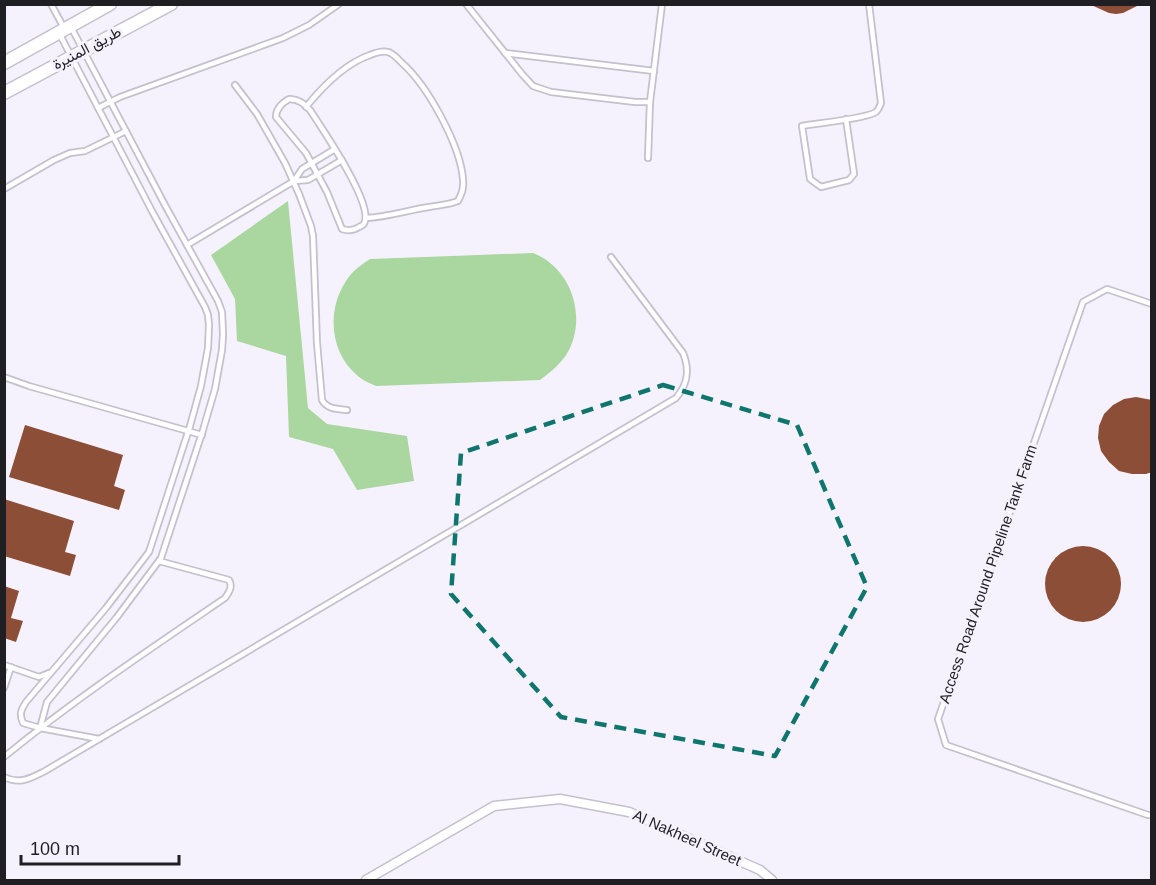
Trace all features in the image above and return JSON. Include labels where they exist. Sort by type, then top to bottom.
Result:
[{"type":"street","name":"طريق المنيرة","points":[[4,63],[110,4]]},
{"type":"street","name":"طريق المنيرة","points":[[4,93],[171,4]]},
{"type":"street","name":"Al Nakheel Street","points":[[366,880],[494,806],[560,799],[628,812],[760,870],[772,880]]},
{"type":"lane","points":[[40,728],[47,702],[123,609],[161,558],[217,379],[222,350],[223,324],[218,301],[84,50],[65,29],[51,4]]},
{"type":"lane","points":[[98,108],[120,97],[283,38],[309,25],[339,4]]},
{"type":"lane","points":[[466,4],[533,86],[546,90],[650,102]]},
{"type":"lane","points":[[648,158],[650,102],[662,4]]},
{"type":"lane","points":[[846,119],[854,174],[849,180],[821,188],[810,179],[802,126],[846,119],[865,116],[879,109],[881,103],[869,4]]},
{"type":"lane","points":[[65,29],[71,56],[153,213],[200,296],[208,315],[208,348],[201,386],[148,552],[106,608],[26,702],[21,711],[23,723],[99,739]]},
{"type":"lane","points":[[306,106],[338,73],[361,58],[379,52],[388,52],[403,63],[431,99],[449,134],[458,159],[463,178],[463,192],[458,201],[445,205],[430,206],[380,218],[366,218]]},
{"type":"lane","points":[[505,53],[654,71]]},
{"type":"lane","points":[[234,85],[257,114],[294,181],[306,211],[313,236],[321,400],[329,407],[347,410]]},
{"type":"lane","points":[[289,99],[301,102],[310,110],[335,149],[351,175],[366,218],[364,224],[349,231],[342,229],[327,192],[306,153],[276,117],[279,107],[289,99]]},
{"type":"lane","points":[[4,189],[54,160],[70,153],[85,151],[126,131]]},
{"type":"lane","points":[[188,245],[294,181],[302,169],[335,149]]},
{"type":"lane","points":[[294,181],[308,180],[342,160]]},
{"type":"lane","points":[[4,777],[18,782],[29,780],[676,398],[687,378],[683,353],[611,257]]},
{"type":"lane","name":"Access Road Around Pipeline Tank Farm","points":[[1152,304],[1107,289],[1083,302],[938,719],[946,745],[1148,815],[1152,814]]},
{"type":"lane","points":[[4,377],[201,435]]},
{"type":"lane","points":[[4,757],[131,661],[225,598],[230,590],[229,580],[159,561]]},
{"type":"lane","points":[[4,665],[39,676],[52,672]]},
{"type":"lane","points":[[4,688],[11,668]]},
{"type":"highlighted area","points":[[663,385],[797,425],[867,587],[775,756],[561,717],[451,594],[461,453]]},
{"type":"green space","points":[[288,201],[308,408],[327,424],[407,436],[414,481],[357,490],[333,449],[289,437],[286,356],[237,341],[235,299],[211,255]]},
{"type":"green space","points":[[533,253],[557,269],[565,280],[572,293],[576,322],[574,336],[566,355],[540,380],[376,386],[359,377],[342,357],[334,332],[336,305],[348,277],[370,259]]},
{"type":"building","points":[[1089,4],[1141,4],[1116,14]]},
{"type":"building","points":[[1136,397],[1152,400],[1152,472],[1146,474],[1119,471],[1101,451],[1098,438],[1099,426],[1104,414],[1124,399]]},
{"type":"building","points":[[25,425],[123,455],[114,486],[125,490],[119,510],[9,477]]},
{"type":"building","points":[[4,499],[74,521],[65,552],[76,555],[70,576],[4,556]]},
{"type":"building","points":[[1091,546],[1104,552],[1115,563],[1121,576],[1119,599],[1104,616],[1091,622],[1075,622],[1062,616],[1047,599],[1045,576],[1051,563],[1068,548]]},
{"type":"building","points":[[4,586],[19,591],[11,618],[23,621],[16,642],[4,638]]}]
